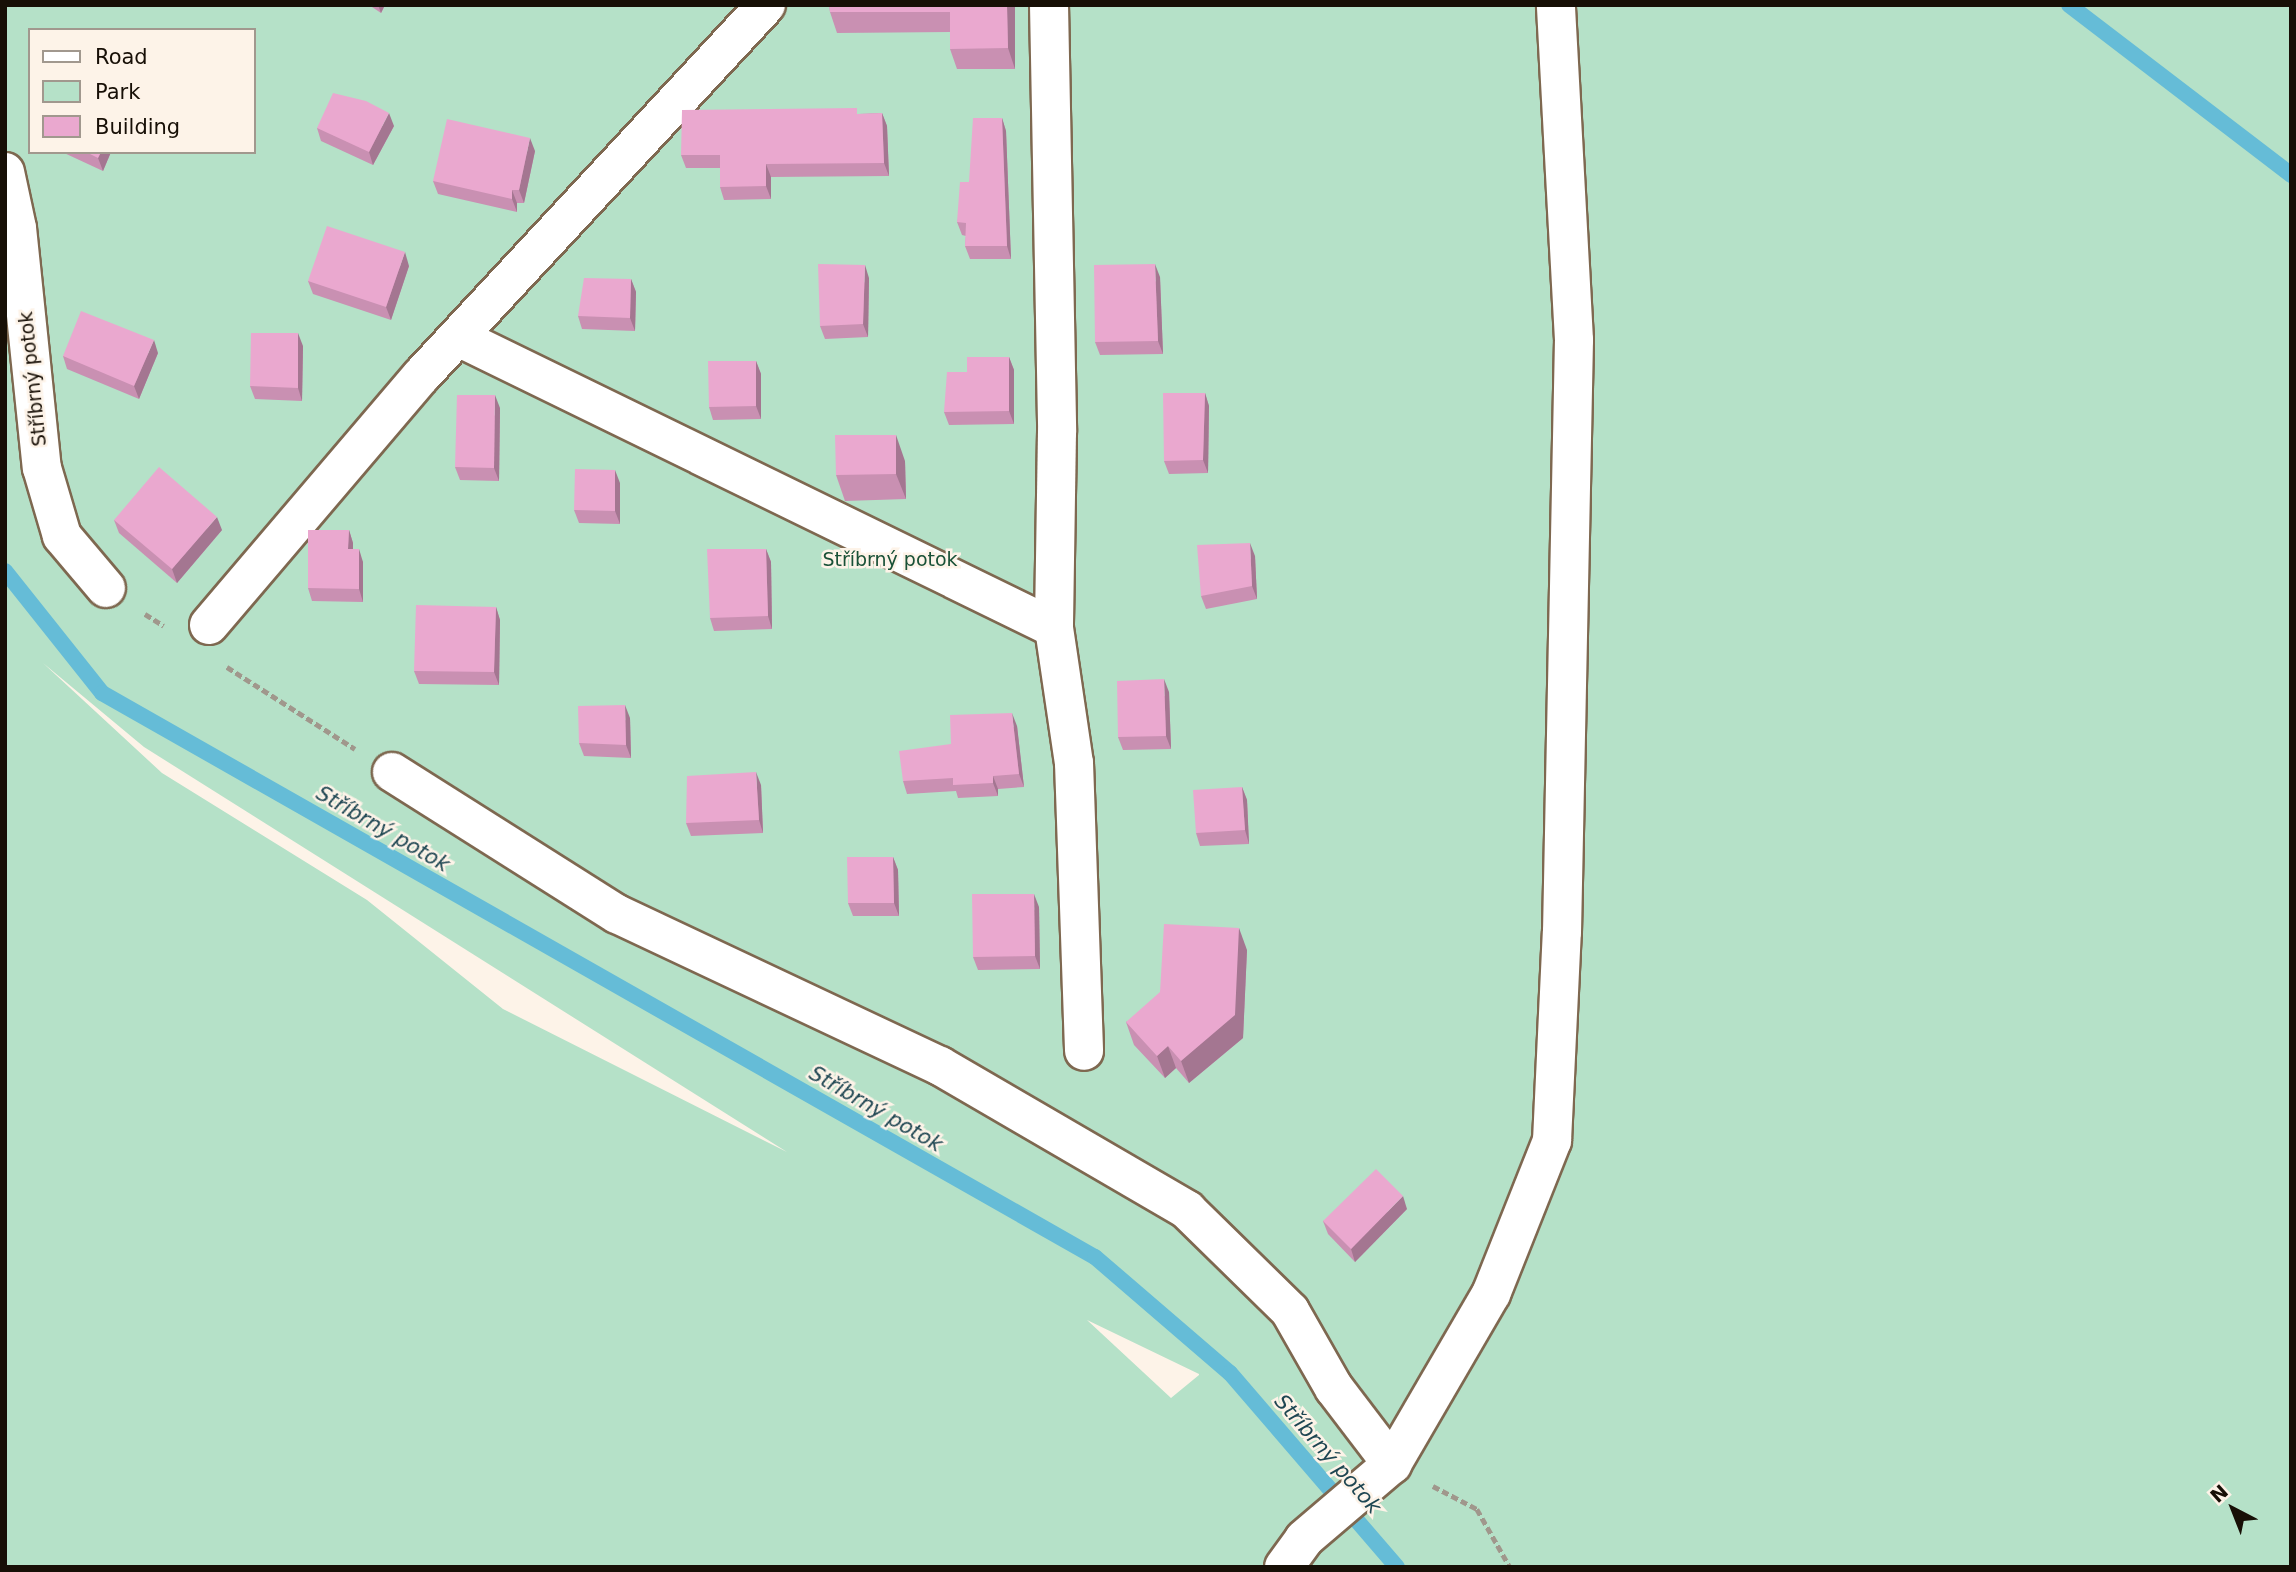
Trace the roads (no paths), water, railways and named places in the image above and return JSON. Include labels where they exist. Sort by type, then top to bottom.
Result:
[{"type":"lane","points":[[208,625],[422,375],[766,5]]},
{"type":"lane","points":[[1049,5],[1057,432],[1054,628],[1074,763],[1084,1051]]},
{"type":"lane","points":[[1283,1567],[1304,1539],[1392,1464],[1491,1294],[1552,1141],[1562,932],[1574,340],[1556,5]]},
{"type":"lane","name":"Stříbrný potok","points":[[5,172],[18,228],[42,468],[62,536],[106,588]]},
{"type":"lane","points":[[458,337],[1054,628]]},
{"type":"lane","points":[[392,772],[617,914],[940,1066],[1187,1210],[1290,1311],[1334,1388],[1392,1464]]},
{"type":"waterway","points":[[2069,5],[2291,175]]},
{"type":"waterway","name":"Stříbrný potok","points":[[5,571],[102,693],[1095,1257],[1230,1373],[1397,1567]]}]
